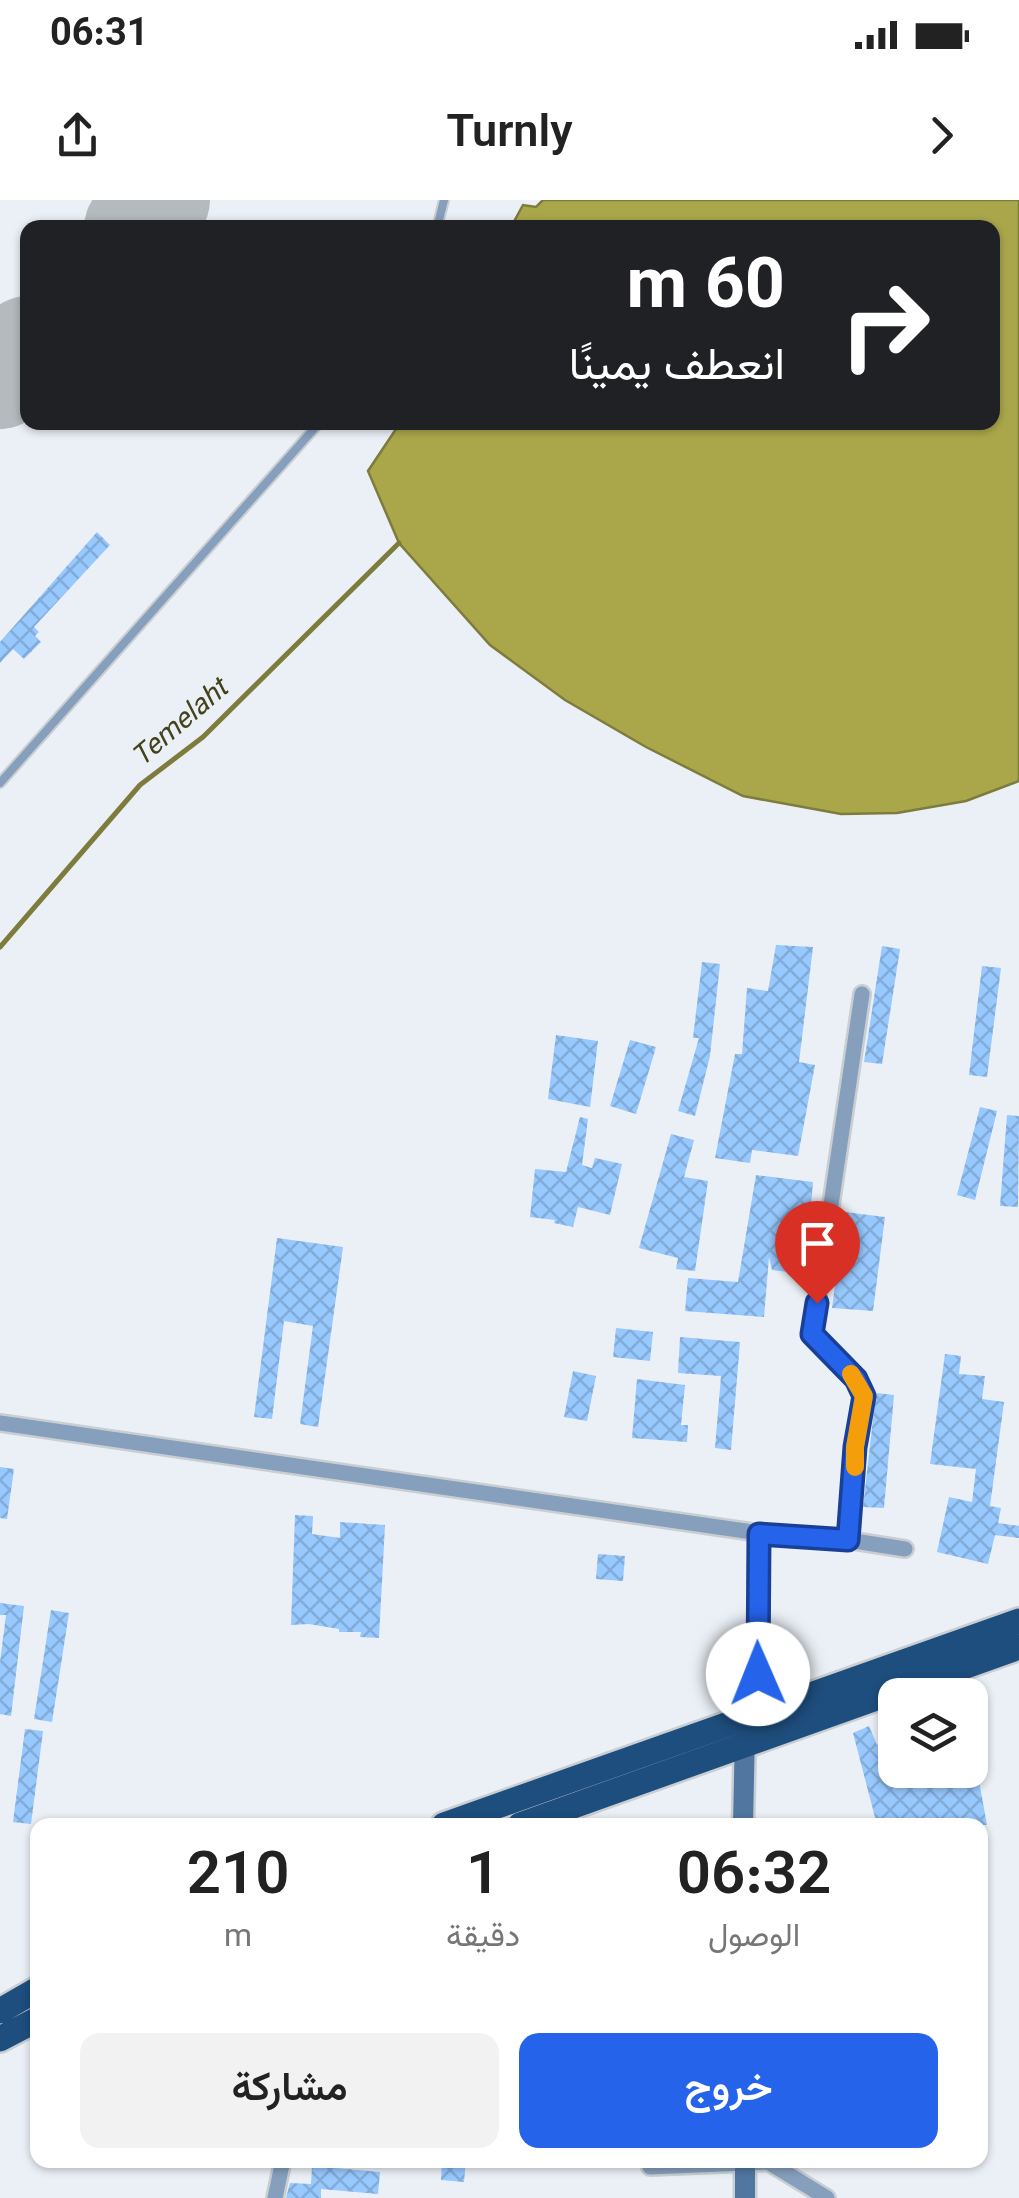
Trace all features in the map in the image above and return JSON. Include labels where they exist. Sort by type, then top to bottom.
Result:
[{"type":"highway","points":[[464,1818],[1019,1621]]},
{"type":"highway","points":[[540,1818],[1019,1648]]},
{"type":"highway","points":[[0,2011],[30,1994]]},
{"type":"highway","points":[[0,2039],[30,2023]]},
{"type":"main road","points":[[743,1818],[743,1747],[753,1715]]},
{"type":"main road","points":[[744,2168],[745,2198]]},
{"type":"street","points":[[848,1540],[855,1447],[864,1396],[856,1379],[812,1334],[862,994]]},
{"type":"street","points":[[0,1423],[759,1534],[848,1540],[905,1549]]},
{"type":"street","points":[[753,1715],[759,1534]]},
{"type":"street","points":[[275,2198],[281,2168]]},
{"type":"street","points":[[778,2168],[827,2198]]},
{"type":"lane","points":[[1,778],[313,430]]},
{"type":"shaded area","points":[[543,200],[1019,200],[1019,781],[966,801],[897,813],[841,814],[743,796],[565,700],[490,645],[399,543],[368,471],[395,430],[1000,430],[1000,220],[515,220],[523,205],[536,207]]},
{"type":"building","points":[[97,532],[110,545],[34,627],[41,642],[24,659],[13,649],[0,663],[0,642]]},
{"type":"building","points":[[776,945],[813,947],[799,1062],[815,1065],[798,1156],[752,1150],[750,1163],[715,1158],[735,1054],[742,1054],[747,988],[768,991]]},
{"type":"building","points":[[882,946],[900,949],[882,1064],[864,1062]]},
{"type":"building","points":[[702,962],[720,964],[710,1056],[695,1116],[678,1111],[699,1038],[693,1038]]},
{"type":"building","points":[[982,966],[1001,968],[987,1077],[969,1075]]},
{"type":"building","points":[[556,1035],[598,1041],[590,1107],[548,1099]]},
{"type":"building","points":[[630,1040],[656,1047],[636,1114],[610,1106]]},
{"type":"building","points":[[980,1107],[997,1111],[975,1200],[957,1195]]},
{"type":"building","points":[[1007,1115],[1019,1116],[1018,1207],[1000,1206]]},
{"type":"building","points":[[580,1117],[588,1119],[582,1165],[592,1168],[595,1158],[622,1164],[610,1215],[578,1207],[573,1227],[530,1217],[535,1169],[566,1172]]},
{"type":"building","points":[[671,1134],[694,1140],[684,1177],[708,1181],[695,1271],[676,1269],[678,1258],[639,1248]]},
{"type":"building","points":[[756,1175],[813,1182],[805,1274],[772,1270],[769,1257],[764,1317],[685,1311],[688,1278],[738,1282]]},
{"type":"building","points":[[845,1212],[885,1217],[873,1311],[832,1308]]},
{"type":"building","points":[[277,1238],[343,1247],[318,1427],[300,1424],[313,1326],[284,1321],[272,1419],[254,1417]]},
{"type":"building","points":[[616,1328],[653,1332],[650,1361],[613,1357]]},
{"type":"building","points":[[680,1337],[740,1342],[731,1450],[715,1448],[721,1376],[678,1373]]},
{"type":"building","points":[[945,1354],[961,1356],[959,1374],[985,1376],[982,1399],[1004,1402],[990,1506],[1001,1508],[998,1523],[1019,1526],[1019,1538],[995,1535],[988,1564],[937,1552],[949,1497],[972,1502],[976,1469],[930,1464]]},
{"type":"building","points":[[573,1371],[596,1376],[587,1421],[564,1417]]},
{"type":"building","points":[[637,1379],[685,1385],[681,1425],[688,1425],[687,1442],[632,1438]]},
{"type":"building","points":[[876,1393],[894,1395],[884,1508],[863,1507]]},
{"type":"building","points":[[0,1467],[14,1469],[7,1519],[0,1518]]},
{"type":"building","points":[[295,1515],[313,1516],[312,1534],[340,1538],[340,1522],[385,1525],[379,1638],[309,1624],[291,1625]]},
{"type":"building","points":[[598,1554],[625,1556],[623,1581],[596,1579]]},
{"type":"building","points":[[0,1603],[24,1606],[11,1716],[0,1714],[0,1662],[6,1615],[0,1615]]},
{"type":"building","points":[[51,1610],[69,1613],[52,1722],[34,1719]]},
{"type":"building","points":[[869,1726],[878,1745],[878,1788],[980,1788],[986,1818],[875,1818],[853,1733]]},
{"type":"building","points":[[25,1729],[43,1731],[30,1824],[13,1822]]},
{"type":"building","points":[[312,2168],[380,2172],[378,2194],[321,2189],[321,2198],[286,2198],[290,2183],[311,2184]]},
{"type":"building","points":[[442,2168],[465,2168],[464,2182],[441,2180]]},
{"type":"waterway","name":"Temelaht","points":[[0,947],[140,785],[203,737],[399,543]]},
{"type":"runway","points":[[142,220],[159,200]]},
{"type":"runway","points":[[0,378],[20,356]]},
{"type":"slow traffic","points":[[851,1374],[864,1396],[855,1467]]},
{"type":"route","points":[[758,1674],[759,1534],[848,1540],[855,1447],[864,1396],[856,1379],[812,1334],[817,1303]]}]
